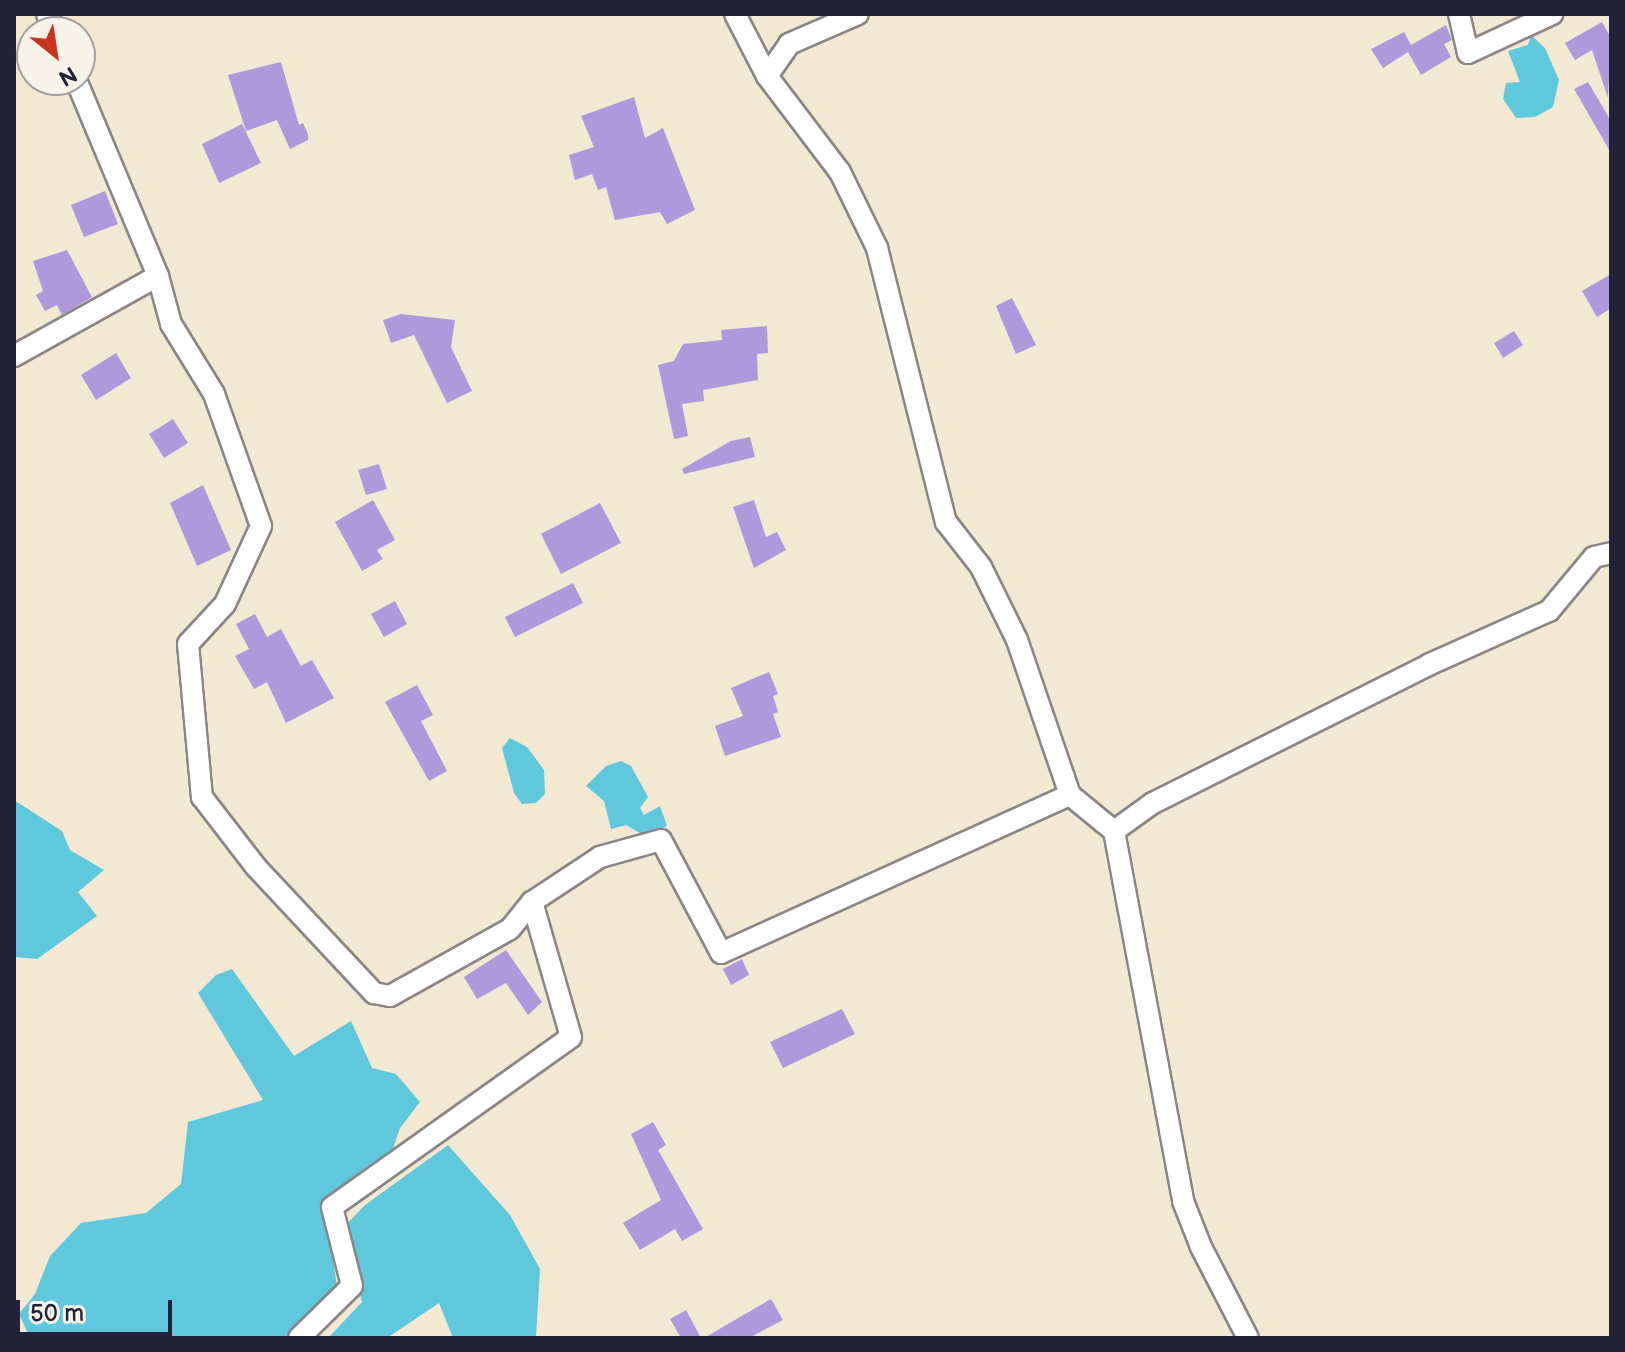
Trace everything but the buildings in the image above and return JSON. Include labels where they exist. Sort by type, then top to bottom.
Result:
[{"type":"street","points":[[735,14],[767,76],[840,172],[877,248],[946,522],[981,567],[1017,640],[1070,795],[1114,831],[1183,1201],[1201,1247],[1248,1338]]},
{"type":"street","points":[[767,76],[789,44],[858,14]]},
{"type":"street","points":[[1459,14],[1468,53],[1552,14]]},
{"type":"street","points":[[83,96],[158,276],[171,324],[214,394],[261,526],[225,604],[188,644],[202,797],[256,867],[374,993],[390,996],[510,929],[532,902],[600,857],[661,840],[721,953],[1070,795]]},
{"type":"street","points":[[14,356],[158,276]]},
{"type":"street","points":[[1114,831],[1153,803],[1428,665],[1549,611],[1594,557],[1611,553]]},
{"type":"street","points":[[299,1338],[352,1286],[332,1207],[571,1037],[532,902]]},
{"type":"water","points":[[1531,35],[1545,48],[1559,80],[1553,107],[1535,117],[1516,118],[1503,99],[1506,83],[1520,82],[1508,51],[1528,45]]},
{"type":"water","points":[[510,738],[527,747],[544,770],[545,794],[536,803],[522,804],[514,793],[502,748]]},
{"type":"water","points":[[621,761],[631,766],[648,797],[640,808],[644,815],[660,806],[667,826],[645,836],[626,825],[611,829],[604,801],[586,786],[606,766]]},
{"type":"water","points":[[14,800],[62,831],[70,850],[104,870],[78,892],[97,916],[37,959],[14,957]]},
{"type":"water","points":[[232,969],[294,1056],[351,1021],[372,1068],[396,1074],[420,1102],[400,1128],[387,1166],[326,1214],[339,1299],[302,1338],[30,1338],[19,1314],[35,1294],[50,1256],[81,1223],[146,1213],[181,1184],[188,1122],[263,1100],[198,993],[216,975]]},
{"type":"water","points":[[448,1145],[510,1215],[540,1269],[536,1338],[453,1338],[439,1303],[387,1338],[328,1338],[362,1302],[343,1228],[365,1205]]}]
